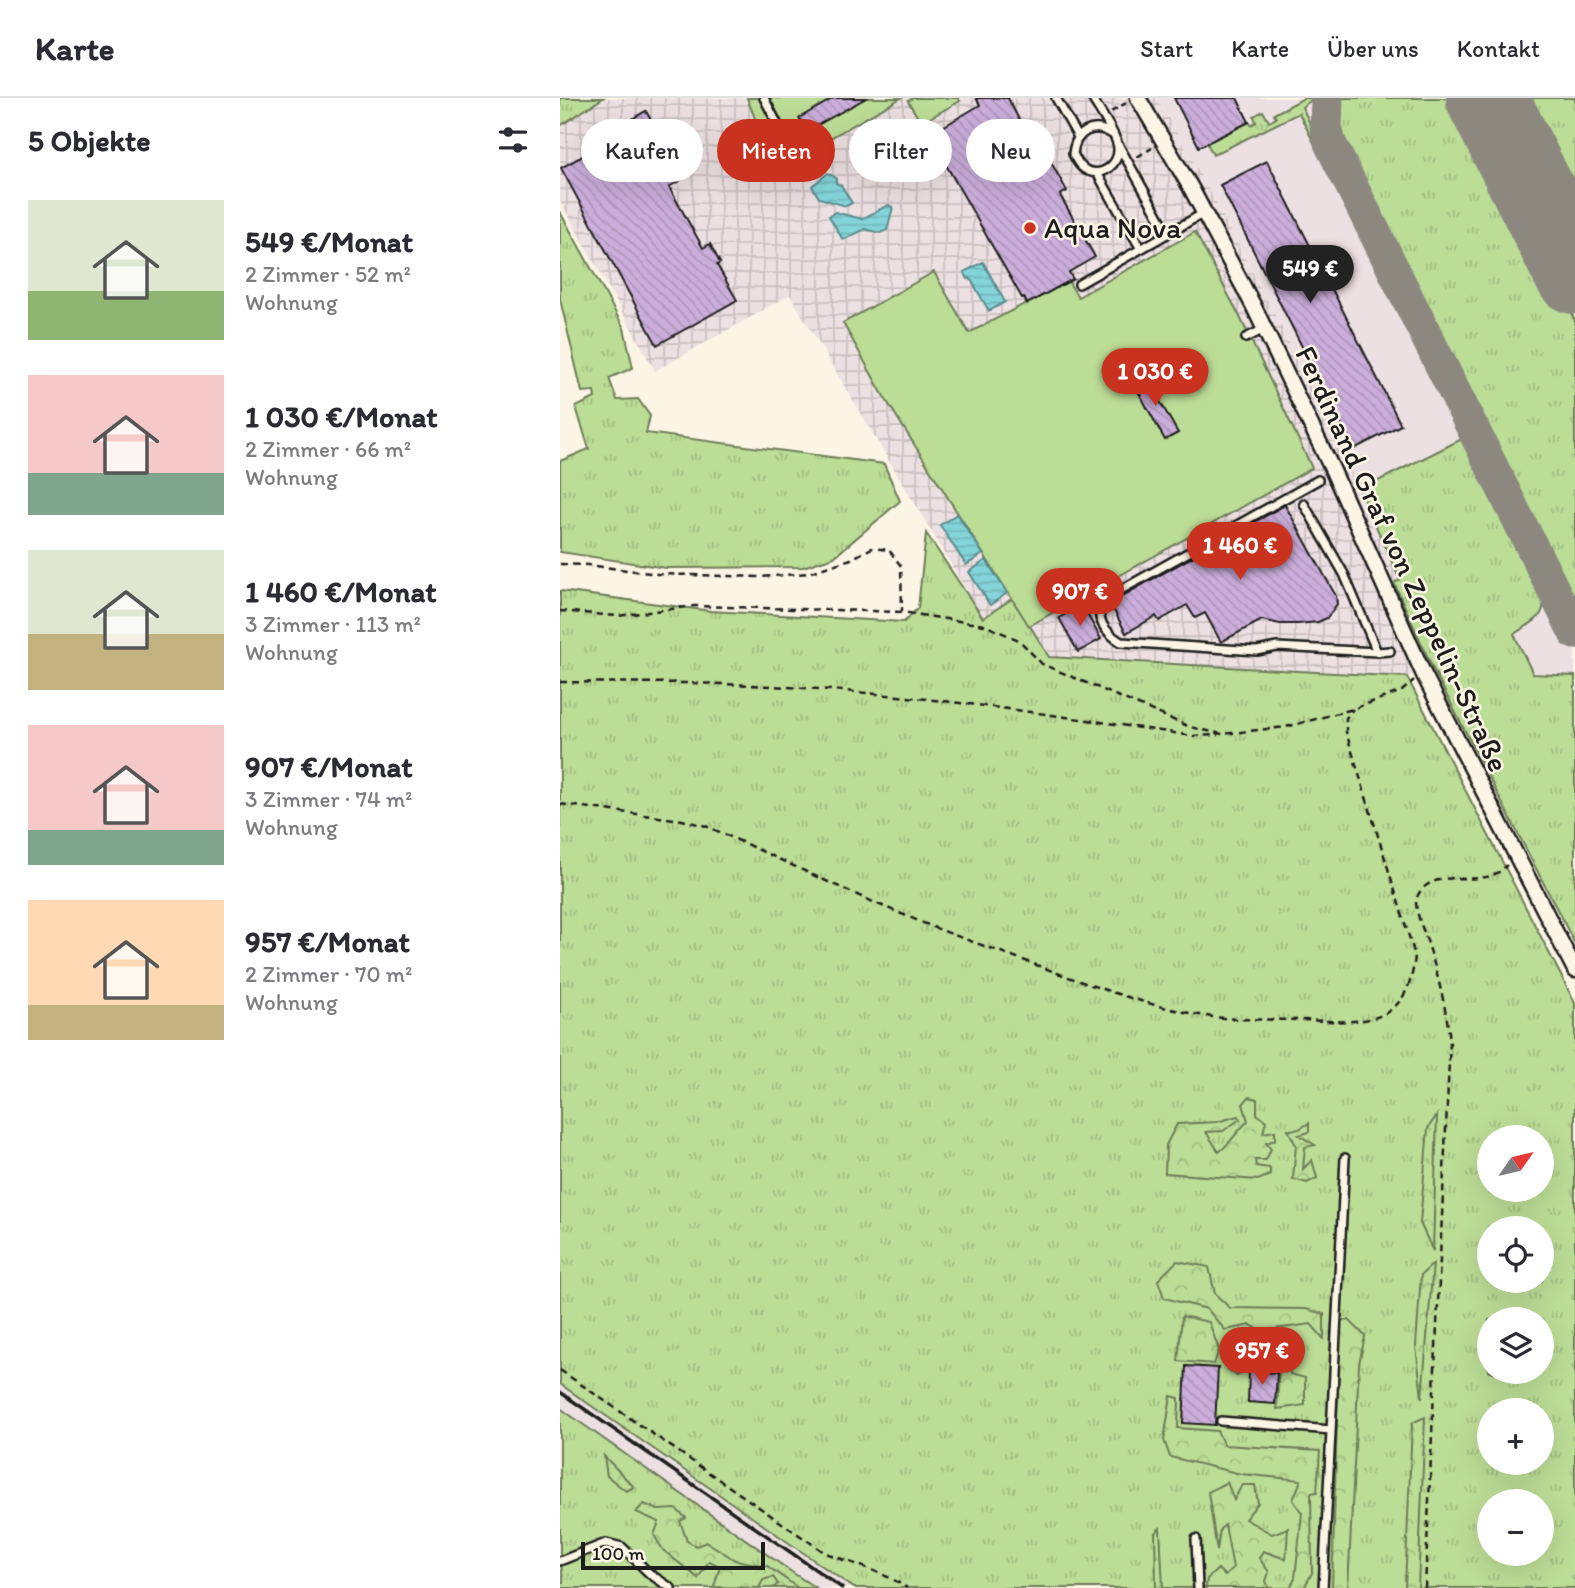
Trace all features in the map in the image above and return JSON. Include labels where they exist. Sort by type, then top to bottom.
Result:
[{"type":"street","name":"Ferdinand Graf von Zeppelin-Straße","points":[[1132,101],[1204,213],[1264,328],[1333,471],[1424,675],[1575,970]]},
{"type":"lane","points":[[764,98],[775,119]]},
{"type":"lane","points":[[1056,98],[1078,137]]},
{"type":"lane","points":[[1092,98],[1168,233]]},
{"type":"lane","points":[[1112,134],[1096,128],[1087,130],[1078,137],[1073,154],[1080,166],[1097,173],[1105,171],[1117,158],[1118,144]]},
{"type":"lane","points":[[1097,173],[1141,249]]},
{"type":"lane","points":[[1079,284],[1204,213]]},
{"type":"lane","points":[[1246,338],[1264,328]]},
{"type":"lane","points":[[1318,480],[1103,600],[1098,608],[1101,621],[1109,635],[1121,642],[1257,651],[1277,647],[1390,651]]},
{"type":"lane","points":[[1304,504],[1344,574],[1377,652]]},
{"type":"lane","points":[[1323,1588],[1345,1158]]},
{"type":"lane","points":[[1221,1421],[1331,1430]]},
{"type":"lane","points":[[1196,1539],[1198,1588]]},
{"type":"lane","points":[[560,1561],[606,1543],[622,1547],[650,1574],[671,1588]]},
{"type":"path","points":[[1102,117],[1132,101]]},
{"type":"path","points":[[1128,162],[1152,148]]},
{"type":"path","points":[[560,564],[659,575],[760,577],[808,573],[851,559],[872,548],[889,550],[901,566],[902,612]]},
{"type":"path","points":[[560,611],[617,616],[694,606],[902,612],[984,625],[1020,640],[1042,664],[1190,727],[1222,734]]},
{"type":"path","points":[[560,682],[724,684],[818,690],[1012,708],[1193,736],[1286,727],[1353,709],[1402,691],[1424,675]]},
{"type":"path","points":[[560,804],[682,820],[706,826],[909,918],[1144,1003],[1202,1015],[1234,1018],[1349,1021],[1378,1017],[1393,1009],[1405,996],[1412,979],[1415,956],[1346,732],[1346,718],[1353,709]]},
{"type":"path","points":[[1425,1588],[1450,1040],[1445,999],[1416,904],[1422,888],[1432,883],[1443,879],[1487,878],[1499,874],[1507,865]]},
{"type":"path","points":[[560,1370],[824,1552],[889,1577],[907,1588]]},
{"type":"shaded area","points":[[560,98],[1157,98],[1281,326],[1356,482],[1439,668],[1407,677],[1049,657],[1014,599],[983,618],[790,295],[655,371],[560,201]]},
{"type":"shaded area","points":[[1157,98],[1575,98],[1575,933],[1439,668],[1356,482],[1281,326]]},
{"type":"shaded area","points":[[560,1384],[854,1588],[816,1588],[796,1575],[560,1408]]},
{"type":"green space","points":[[560,98],[603,98],[560,126]]},
{"type":"green space","points":[[747,98],[901,98],[864,119],[849,119],[849,127],[835,135],[835,119],[755,119]]},
{"type":"green space","points":[[913,98],[958,98],[960,101],[928,119],[919,119],[908,101]]},
{"type":"green space","points":[[1304,98],[1314,98],[1302,107],[1359,228],[1356,227],[1299,113],[1213,155],[1207,143],[1249,122],[1251,125],[1256,122],[1254,116],[1263,111],[1269,122],[1276,118],[1274,114]]},
{"type":"green space","points":[[1339,98],[1464,98],[1575,320],[1575,611],[1338,139],[1341,125]]},
{"type":"green space","points":[[1511,98],[1575,98],[1575,226]]},
{"type":"green space","points":[[560,212],[624,328],[633,368],[609,378],[617,400],[638,399],[650,416],[646,433],[884,464],[900,501],[834,557],[803,567],[666,568],[560,552],[560,461],[589,449],[576,407],[595,398],[594,391],[582,392],[560,299]]},
{"type":"green space","points":[[1195,232],[1240,317],[1312,468],[1029,626],[883,395],[843,323],[934,272],[969,333],[1068,281],[1078,297]]},
{"type":"green space","points":[[1384,277],[1542,589],[1544,599],[1538,618],[1514,634],[1533,674],[1575,676],[1575,944],[1433,669],[1394,583],[1400,580],[1360,490],[1462,439],[1383,280]]},
{"type":"green space","points":[[926,533],[983,618],[1013,598],[1049,657],[1407,677],[1575,1003],[1575,1588],[854,1588],[560,1384],[560,591],[711,611],[904,622],[918,608]]},
{"type":"green space","points":[[1249,1097],[1257,1099],[1257,1114],[1266,1121],[1263,1133],[1275,1131],[1275,1140],[1266,1143],[1271,1149],[1266,1160],[1255,1160],[1256,1166],[1270,1168],[1270,1175],[1258,1180],[1165,1173],[1166,1145],[1177,1124],[1217,1122],[1238,1116],[1240,1119],[1223,1131],[1206,1132],[1219,1152],[1248,1121],[1243,1104]]},
{"type":"green space","points":[[1437,1115],[1433,1251],[1420,1223],[1428,1128]]},
{"type":"green space","points":[[1309,1123],[1309,1132],[1299,1135],[1315,1145],[1305,1147],[1303,1169],[1312,1160],[1317,1178],[1307,1183],[1293,1179],[1296,1145],[1288,1130],[1299,1129]]},
{"type":"green space","points":[[1177,1261],[1209,1267],[1215,1294],[1230,1308],[1306,1309],[1324,1314],[1324,1339],[1311,1324],[1261,1331],[1251,1325],[1225,1330],[1207,1309],[1164,1298],[1158,1280]]},
{"type":"green space","points":[[1433,1264],[1422,1398],[1416,1346],[1421,1275]]},
{"type":"green space","points":[[1182,1316],[1209,1322],[1219,1350],[1214,1364],[1178,1361]]},
{"type":"green space","points":[[1340,1320],[1349,1320],[1365,1336],[1359,1364],[1348,1588],[1332,1588]]},
{"type":"green space","points":[[1241,1340],[1251,1350],[1262,1340],[1285,1340],[1290,1374],[1305,1378],[1305,1405],[1277,1409],[1279,1370],[1250,1367],[1237,1376],[1227,1369],[1227,1348]]},
{"type":"green space","points":[[1171,1396],[1179,1398],[1178,1428],[1217,1431],[1224,1445],[1320,1451],[1317,1492],[1311,1493],[1312,1573],[1304,1588],[1290,1588],[1295,1578],[1302,1513],[1293,1500],[1301,1480],[1241,1474],[1170,1457],[1164,1440]]},
{"type":"green space","points":[[560,1408],[816,1588],[560,1588],[560,1582],[563,1582],[560,1554]]},
{"type":"green space","points":[[1425,1417],[1418,1588],[1405,1588],[1412,1423]]},
{"type":"green space","points":[[604,1456],[634,1487],[626,1491],[607,1476]]},
{"type":"green space","points":[[1227,1482],[1234,1500],[1242,1485],[1255,1485],[1258,1503],[1245,1519],[1272,1534],[1288,1528],[1286,1559],[1263,1551],[1259,1558],[1269,1572],[1266,1581],[1269,1588],[1206,1588],[1207,1579],[1218,1569],[1225,1576],[1233,1568],[1225,1525],[1220,1529],[1217,1551],[1208,1492]]},
{"type":"green space","points":[[644,1504],[658,1510],[676,1509],[686,1518],[680,1521],[687,1541],[696,1546],[707,1542],[735,1560],[767,1566],[798,1588],[773,1588],[778,1584],[773,1577],[763,1580],[759,1588],[714,1587],[720,1566],[709,1561],[698,1578],[663,1550],[654,1535],[659,1522],[636,1512]]},
{"type":"green space","points":[[1160,1528],[1163,1588],[1156,1588],[1155,1533]]},
{"type":"water","points":[[835,177],[836,183],[841,185],[852,203],[846,206],[819,198],[812,186],[817,182],[835,182]]},
{"type":"water","points":[[888,205],[893,207],[887,230],[880,233],[865,229],[843,240],[829,216],[835,212],[862,219]]},
{"type":"water","points":[[983,262],[1005,302],[989,311],[964,272]]},
{"type":"water","points":[[957,514],[983,554],[966,565],[940,525]]},
{"type":"water","points":[[986,560],[1007,593],[990,605],[969,572]]},
{"type":"building","points":[[834,98],[866,98],[828,119],[799,118]]},
{"type":"building","name":"Aqua Nova","points":[[976,98],[1008,98],[1019,119],[966,119],[966,182],[1055,182],[1055,169],[1067,191],[1060,195],[1095,257],[1069,272],[1073,279],[1027,304],[952,175],[952,121],[980,105]]},
{"type":"building","points":[[1174,98],[1237,98],[1249,122],[1199,147]]},
{"type":"building","points":[[646,111],[650,119],[632,119]]},
{"type":"building","points":[[581,157],[581,182],[678,182],[669,187],[703,248],[710,244],[720,263],[717,265],[737,300],[657,345],[561,168]]},
{"type":"building","points":[[1267,161],[1401,425],[1354,449],[1220,185]]},
{"type":"building","points":[[1145,375],[1178,433],[1165,440],[1133,382]]},
{"type":"building","points":[[1285,505],[1336,596],[1337,604],[1327,618],[1298,624],[1262,620],[1221,642],[1205,613],[1195,618],[1187,605],[1159,621],[1156,616],[1126,633],[1110,603]]},
{"type":"building","points":[[1082,605],[1101,639],[1078,652],[1059,618]]},
{"type":"building","points":[[1186,1366],[1218,1368],[1215,1425],[1183,1423]]},
{"type":"building","points":[[1249,1371],[1277,1373],[1275,1404],[1248,1402]]},
{"type":"taxiway","points":[[1327,98],[1326,127],[1330,143],[1575,633]]},
{"type":"runway","points":[[1487,98],[1575,273]]},
{"type":"railway","points":[[560,1392],[842,1588]]},
{"type":"place","name":"Aqua Nova","points":[[1030,228]]}]
